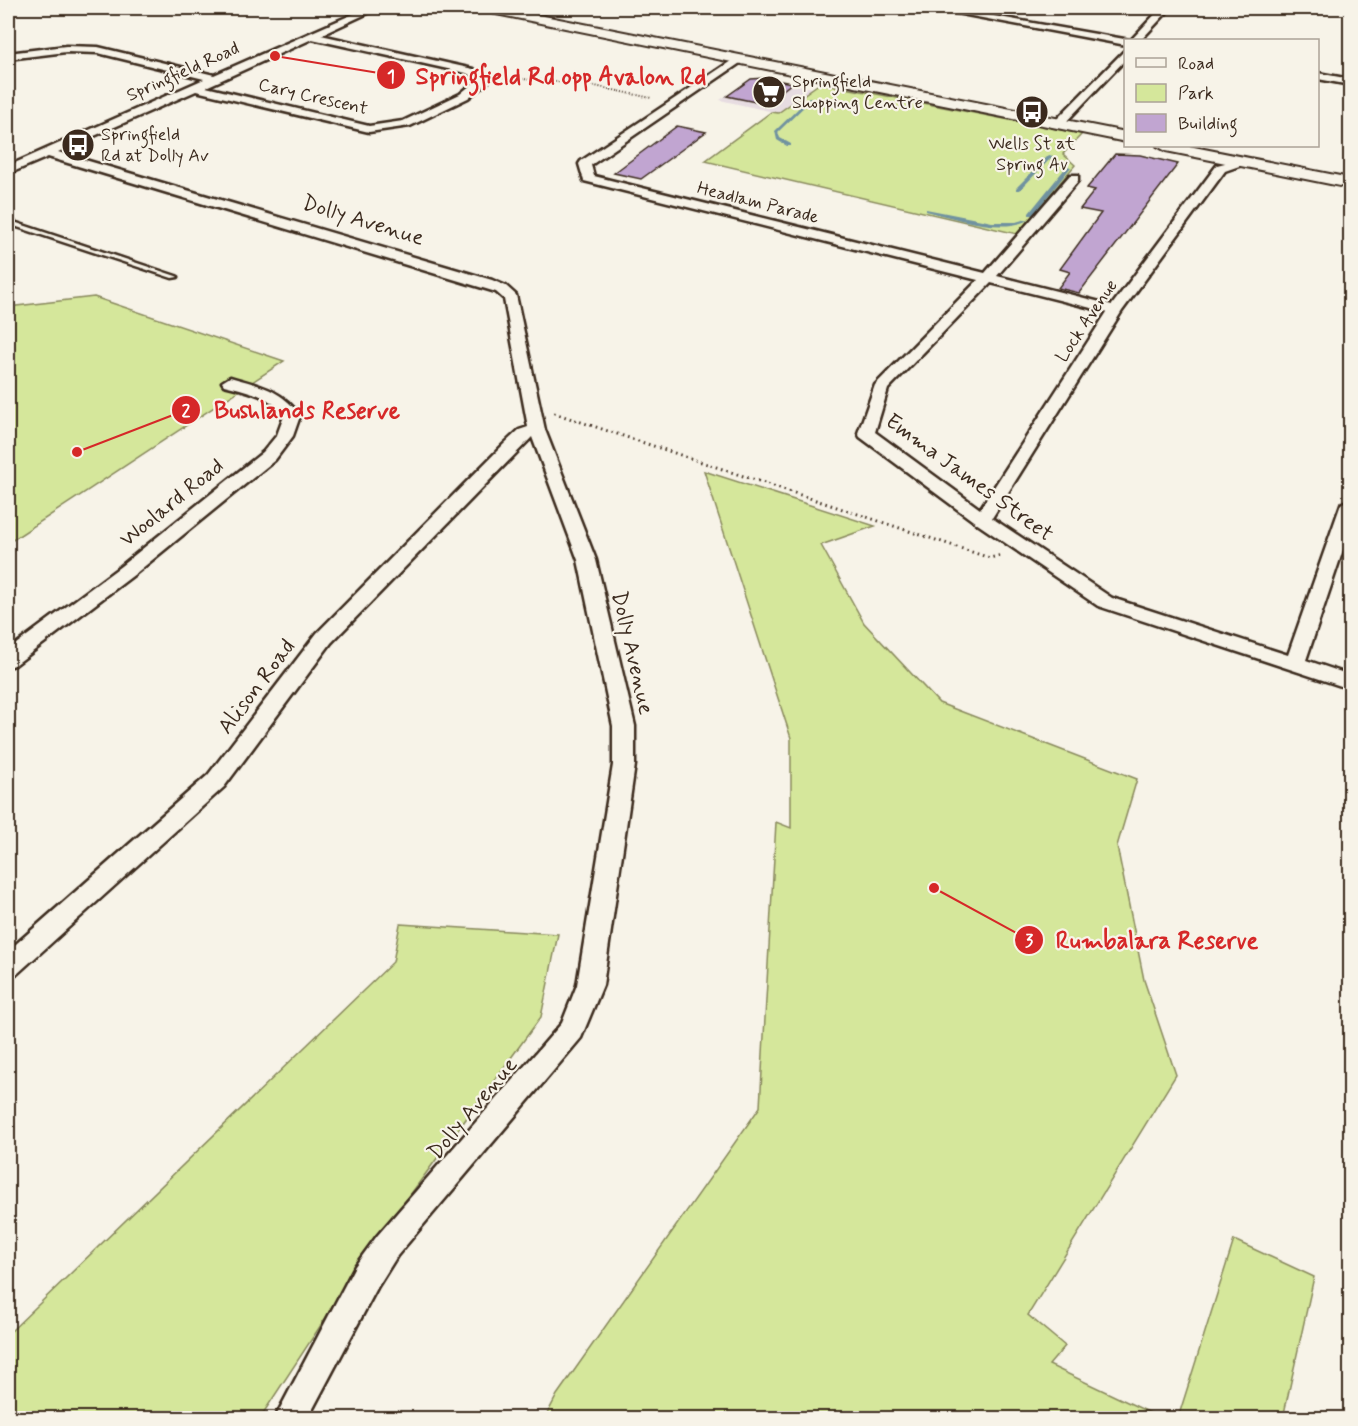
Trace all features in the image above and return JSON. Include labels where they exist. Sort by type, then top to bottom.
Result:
[{"type":"street","name":"Springfield Road","points":[[8,170],[374,8]]},
{"type":"street","points":[[486,8],[1124,137]]},
{"type":"street","points":[[934,8],[1124,42]]},
{"type":"street","points":[[1137,39],[1166,8]]},
{"type":"street","points":[[310,36],[478,75]]},
{"type":"street","points":[[8,56],[66,49],[98,50],[213,78]]},
{"type":"street","points":[[1058,124],[1124,53]]},
{"type":"street","name":"Headlam Parade","points":[[741,59],[585,164],[588,178],[1116,310]]},
{"type":"street","name":"Cary Crescent","points":[[194,87],[369,129],[390,128],[424,117],[464,96],[483,82],[484,78],[478,75]]},
{"type":"street","points":[[1319,76],[1350,82]]},
{"type":"street","points":[[1171,147],[1350,183]]},
{"type":"street","name":"Dolly Avenue","points":[[48,153],[501,289],[511,298],[537,430],[587,560],[624,726],[624,765],[590,985],[572,1030],[387,1246],[366,1277],[291,1419]]},
{"type":"street","name":"Lock Avenue","points":[[982,519],[1116,310],[1221,168],[1241,161]]},
{"type":"street","name":"Emma James Street","points":[[1074,178],[987,279],[881,388],[866,433],[982,519],[1105,602],[1350,682]]},
{"type":"street","name":"Woolard Road","points":[[8,660],[128,570],[269,456],[285,436],[292,416],[285,402],[260,390],[230,382]]},
{"type":"street","name":"Alison Road","points":[[8,966],[216,781],[324,638],[510,448],[525,434],[537,430]]},
{"type":"street","points":[[1295,664],[1350,504]]},
{"type":"lane","points":[[8,222],[174,277]]},
{"type":"path","points":[[478,75],[590,85],[655,99],[685,97]]},
{"type":"path","points":[[532,408],[564,416],[990,558],[1026,548]]},
{"type":"shaded area","name":"Springfield Shopping Centre","points":[[764,78],[813,88],[778,113],[720,100],[751,79]]},
{"type":"green space","points":[[820,83],[1082,134],[1063,154],[1075,165],[1017,234],[705,161],[771,112],[778,113]]},
{"type":"green space","points":[[94,297],[284,361],[8,543],[8,307]]},
{"type":"green space","points":[[704,471],[875,526],[821,545],[864,623],[939,703],[1137,779],[1117,846],[1144,980],[1176,1075],[1028,1315],[1065,1346],[1049,1365],[1161,1418],[545,1418],[557,1395],[760,1107],[776,822],[791,828],[791,738]]},
{"type":"green space","points":[[400,924],[558,934],[541,1017],[374,1244],[260,1418],[8,1418],[8,1334],[393,962]]},
{"type":"green space","points":[[1234,1240],[1314,1277],[1283,1418],[1178,1418]]},
{"type":"building","name":"Springfield Shopping Centre","points":[[764,78],[792,83],[765,104],[727,96],[751,79]]},
{"type":"building","points":[[677,126],[706,132],[641,179],[614,173]]},
{"type":"building","points":[[1115,154],[1140,155],[1178,164],[1079,293],[1058,288],[1070,272],[1060,269],[1101,213],[1080,209],[1095,190],[1087,188]]},
{"type":"waterway","points":[[789,145],[778,139],[776,132],[810,99]]},
{"type":"waterway","points":[[1018,189],[1051,156]]},
{"type":"waterway","points":[[1031,214],[1069,167]]},
{"type":"waterway","points":[[928,210],[992,223],[1017,223],[1026,220]]},
{"type":"place","name":"Springfield Rd opp Avalon Rd","points":[[275,56]]},
{"type":"place","name":"Springfield Shopping Centre","points":[[769,92]]},
{"type":"place","name":"Wells St at Spring Av","points":[[1032,112]]},
{"type":"place","name":"Springfield Rd at Dolly Av","points":[[78,145]]},
{"type":"place","name":"Bushlands Reserve","points":[[77,452]]},
{"type":"place","name":"Rumbalara Reserve","points":[[934,888]]}]
